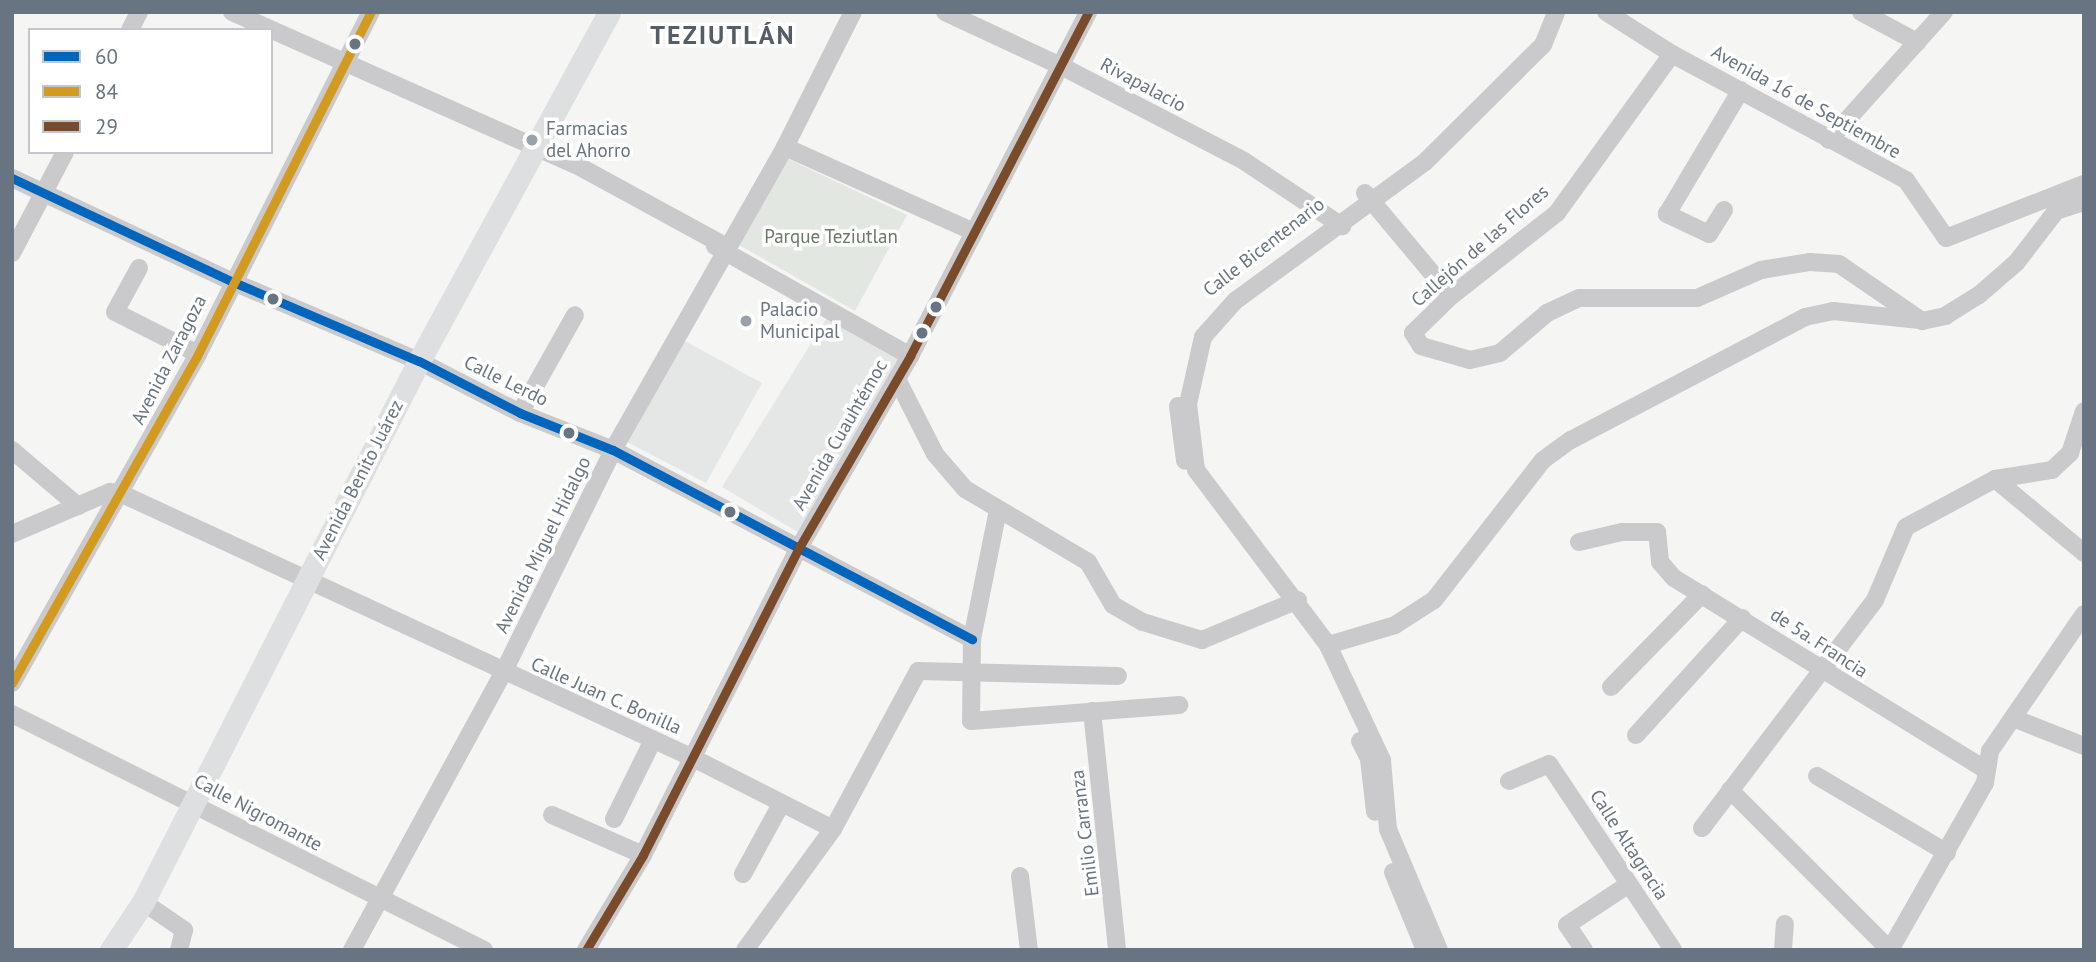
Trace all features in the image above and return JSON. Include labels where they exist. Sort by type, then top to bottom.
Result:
[{"type":"main road","name":"Avenida Benito Juárez","points":[[111,950],[143,902],[191,800],[419,361],[537,151],[609,12]]},
{"type":"street","points":[[131,28],[139,12]]},
{"type":"street","points":[[232,12],[268,28]]},
{"type":"street","name":"Avenida Zaragoza","points":[[12,683],[116,493],[198,354],[232,281],[371,12]]},
{"type":"street","name":"Avenida Miguel Hidalgo","points":[[352,950],[503,673],[613,450],[725,248],[785,147],[853,12]]},
{"type":"street","name":"Rivapalacio","points":[[945,12],[1061,66],[1244,162],[1338,223]]},
{"type":"street","name":"Avenida Cuauhtémoc","points":[[586,950],[643,855],[800,546],[910,356],[1088,12]]},
{"type":"street","name":"Calle Bicentenario","points":[[1293,603],[1188,473],[1178,432],[1178,392],[1191,345],[1214,308],[1338,223],[1368,196],[1425,162],[1502,89],[1543,45],[1554,12]]},
{"type":"street","name":"Avenida 16 de Septiembre","points":[[1606,12],[1672,54],[1906,180],[1946,238],[2084,184]]},
{"type":"street","points":[[1861,12],[1917,42]]},
{"type":"street","points":[[1829,140],[1944,12]]},
{"type":"street","points":[[273,30],[537,151],[725,248],[910,356]]},
{"type":"street","name":"Callejón de las Flores","points":[[1672,54],[1557,213],[1451,296],[1413,333],[1421,346],[1470,360],[1500,353],[1547,313],[1579,298],[1697,298],[1761,270],[1810,262],[1839,264],[1922,321]]},
{"type":"street","points":[[1724,210],[1709,234],[1667,214],[1741,90]]},
{"type":"street","points":[[785,147],[974,232]]},
{"type":"street","points":[[12,253],[64,154]]},
{"type":"street","name":"Calle Lerdo","points":[[12,178],[232,281],[419,361],[520,413],[613,450],[800,546],[972,639]]},
{"type":"street","points":[[1368,196],[1451,296]]},
{"type":"street","points":[[1328,645],[1395,625],[1434,600],[1543,460],[1571,440],[1805,317],[1833,311],[1922,321],[1945,316],[1979,295],[2016,263],[2056,211],[2084,202]]},
{"type":"street","points":[[139,268],[115,312],[198,354]]},
{"type":"street","points":[[520,413],[575,315]]},
{"type":"street","points":[[897,379],[935,454],[965,489],[1088,562],[1113,604],[1143,622],[1202,640],[1293,603]]},
{"type":"street","points":[[1702,828],[1875,600],[1906,527],[1995,479],[2052,470],[2070,453],[2084,411]]},
{"type":"street","points":[[12,450],[78,506]]},
{"type":"street","points":[[1995,479],[2084,553]]},
{"type":"street","points":[[12,534],[116,493]]},
{"type":"street","name":"Calle Juan C. Bonilla","points":[[116,493],[307,579],[503,673],[694,758],[833,829]]},
{"type":"street","points":[[998,510],[972,639],[971,721],[1179,705]]},
{"type":"street","name":"de 5a. Francia","points":[[1579,542],[1622,532],[1657,532],[1660,562],[1674,578],[1742,618],[1820,671],[1986,770]]},
{"type":"street","points":[[1611,687],[1702,594]]},
{"type":"street","points":[[1293,603],[1328,645],[1356,712],[1382,760],[1388,829],[1438,950]]},
{"type":"street","points":[[1293,603],[1325,659],[1369,758],[1377,834],[1425,950]]},
{"type":"street","points":[[1730,790],[1891,950],[1985,783],[1990,751],[2084,614]]},
{"type":"street","points":[[1636,735],[1742,618]]},
{"type":"street","points":[[744,948],[833,829],[918,671],[971,676],[1118,676]]},
{"type":"street","name":"Emilio Carranza","points":[[1091,711],[1117,950]]},
{"type":"street","name":"Calle Nigromante","points":[[12,714],[191,800],[379,900],[484,950]]},
{"type":"street","points":[[2013,718],[2084,746]]},
{"type":"street","points":[[614,820],[653,740]]},
{"type":"street","name":"Calle Altagracia","points":[[1509,781],[1549,764],[1673,950]]},
{"type":"street","points":[[1817,776],[1947,853]]},
{"type":"street","points":[[743,874],[781,804]]},
{"type":"street","points":[[552,815],[643,855]]},
{"type":"street","points":[[1020,876],[1029,950]]},
{"type":"street","points":[[1584,950],[1567,925],[1629,884]]},
{"type":"street","points":[[143,902],[184,930],[179,950]]},
{"type":"street","points":[[1783,950],[1785,925]]},
{"type":"shaded area","points":[[828,316],[901,358],[801,534],[722,487]]},
{"type":"shaded area","points":[[683,340],[762,383],[706,483],[625,441]]},
{"type":"green space","name":"Parque Teziutlan","points":[[786,158],[907,215],[855,311],[739,245]]},
{"type":"transit line","name":"84","points":[[12,683],[198,354],[371,12]]},
{"type":"transit line","name":"29","points":[[586,950],[643,855],[800,546],[910,356],[1088,12]]},
{"type":"transit line","name":"60","points":[[12,178],[231,281],[419,361],[520,413],[613,450],[972,639]]},
{"type":"place","name":"Farmacias del Ahorro","points":[[532,140]]},
{"type":"place","name":"Palacio Municipal","points":[[746,321]]},
{"type":"district","name":"TEZIUTLÁN","points":[[723,35]]}]
